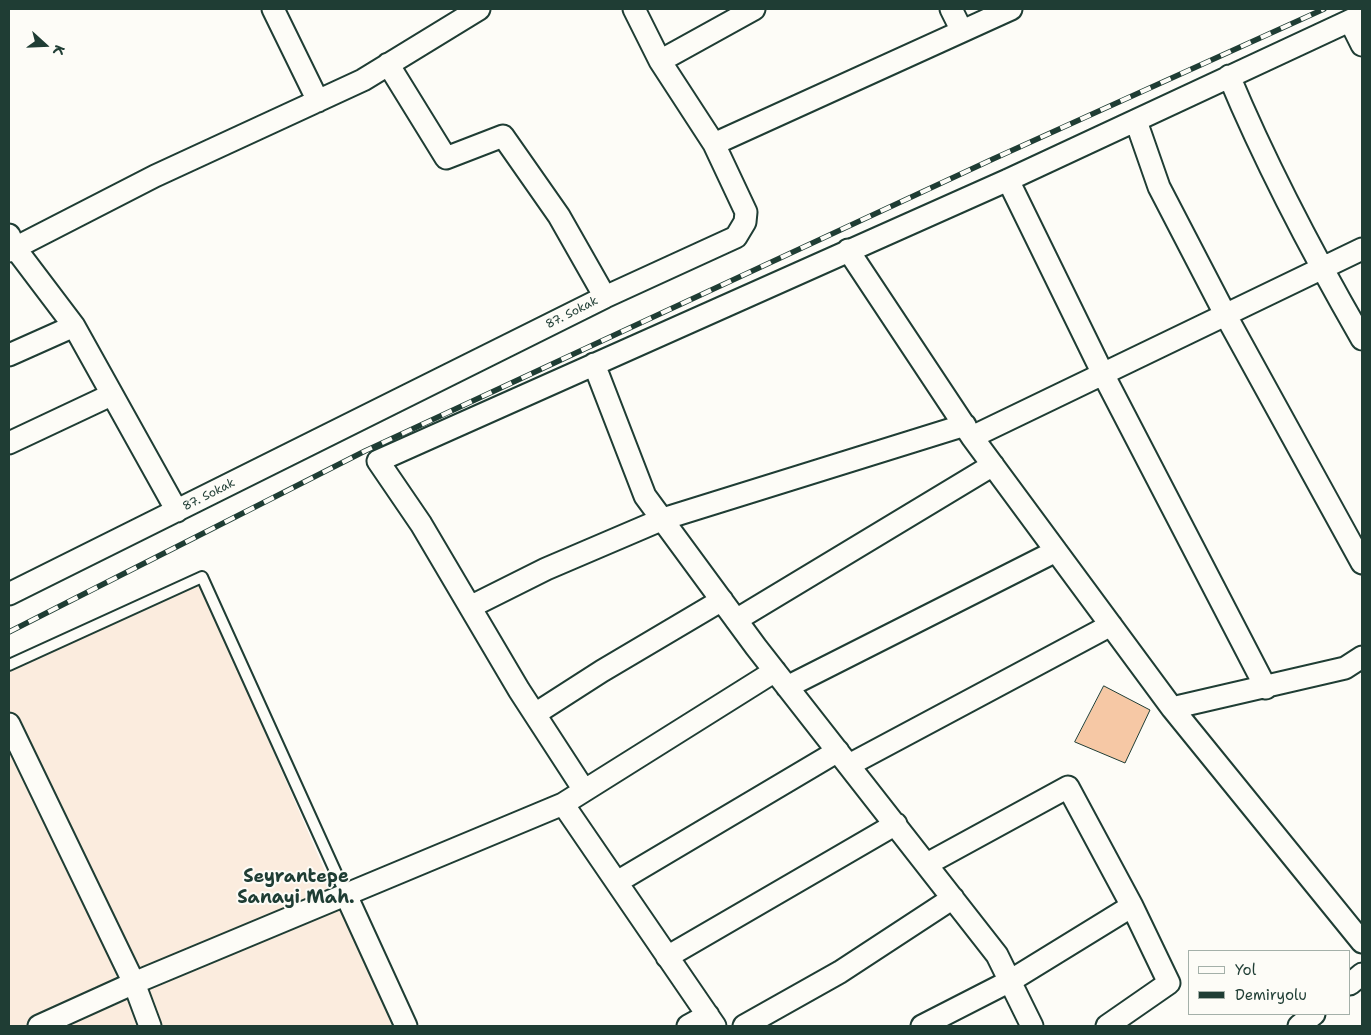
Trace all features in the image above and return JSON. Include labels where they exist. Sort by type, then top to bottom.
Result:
[{"type":"street","points":[[273,9],[318,101]]},
{"type":"street","points":[[177,511],[74,326],[11,245],[363,80],[479,9]]},
{"type":"street","name":"87. Sokak","points":[[9,594],[605,296],[730,241],[741,231],[746,212],[714,144],[660,62],[634,9]]},
{"type":"street","points":[[660,62],[754,9]]},
{"type":"street","points":[[951,9],[962,30]]},
{"type":"street","points":[[714,144],[1010,9]]},
{"type":"street","points":[[584,790],[535,714],[421,524],[378,461],[1008,180],[1356,18],[1362,45]]},
{"type":"street","points":[[388,64],[446,158],[504,136],[559,216],[605,296]]},
{"type":"street","points":[[1229,76],[1256,142],[1321,268],[1362,339]]},
{"type":"street","points":[[1136,121],[1159,187],[1225,314],[1362,563]]},
{"type":"street","points":[[1008,180],[1103,374],[1266,688]]},
{"type":"street","points":[[470,606],[546,569],[663,520],[968,431],[1103,374],[1362,249]]},
{"type":"street","points":[[848,250],[968,431],[1172,708],[1362,942]]},
{"type":"street","points":[[9,355],[74,326]]},
{"type":"street","points":[[594,364],[645,496],[781,679],[997,955],[1032,1026]]},
{"type":"street","points":[[9,444],[111,395]]},
{"type":"street","points":[[736,620],[993,465]]},
{"type":"street","points":[[39,1026],[134,983],[563,804],[584,790],[781,679],[1056,551]]},
{"type":"street","points":[[535,714],[602,671],[722,600]]},
{"type":"street","points":[[616,882],[844,758],[1111,625]]},
{"type":"street","points":[[1172,708],[1266,688],[1360,663]]},
{"type":"street","points":[[9,724],[134,983],[150,1026]]},
{"type":"street","points":[[927,864],[1068,786],[1132,906],[1169,983],[1107,1026]]},
{"type":"street","points":[[563,804],[711,1021],[688,1026]]},
{"type":"street","points":[[668,957],[896,824]]},
{"type":"street","points":[[346,895],[406,1026]]},
{"type":"street","points":[[744,1026],[840,972],[953,898]]},
{"type":"street","points":[[922,1026],[1010,981],[1132,906]]},
{"type":"street","points":[[1351,983],[1362,974]]},
{"type":"street","points":[[1299,1026],[1313,1015]]},
{"type":"lane","points":[[9,665],[202,577],[346,895]]},
{"type":"shaded area","points":[[197,575],[392,1026],[9,1026],[9,671]]},
{"type":"building","points":[[1104,686],[1150,710],[1125,763],[1075,742]]},
{"type":"railway","points":[[9,632],[365,451],[993,159],[1324,9]]},
{"type":"district","name":"Seyrantepe Sanayi Mah.","points":[[296,888]]}]
